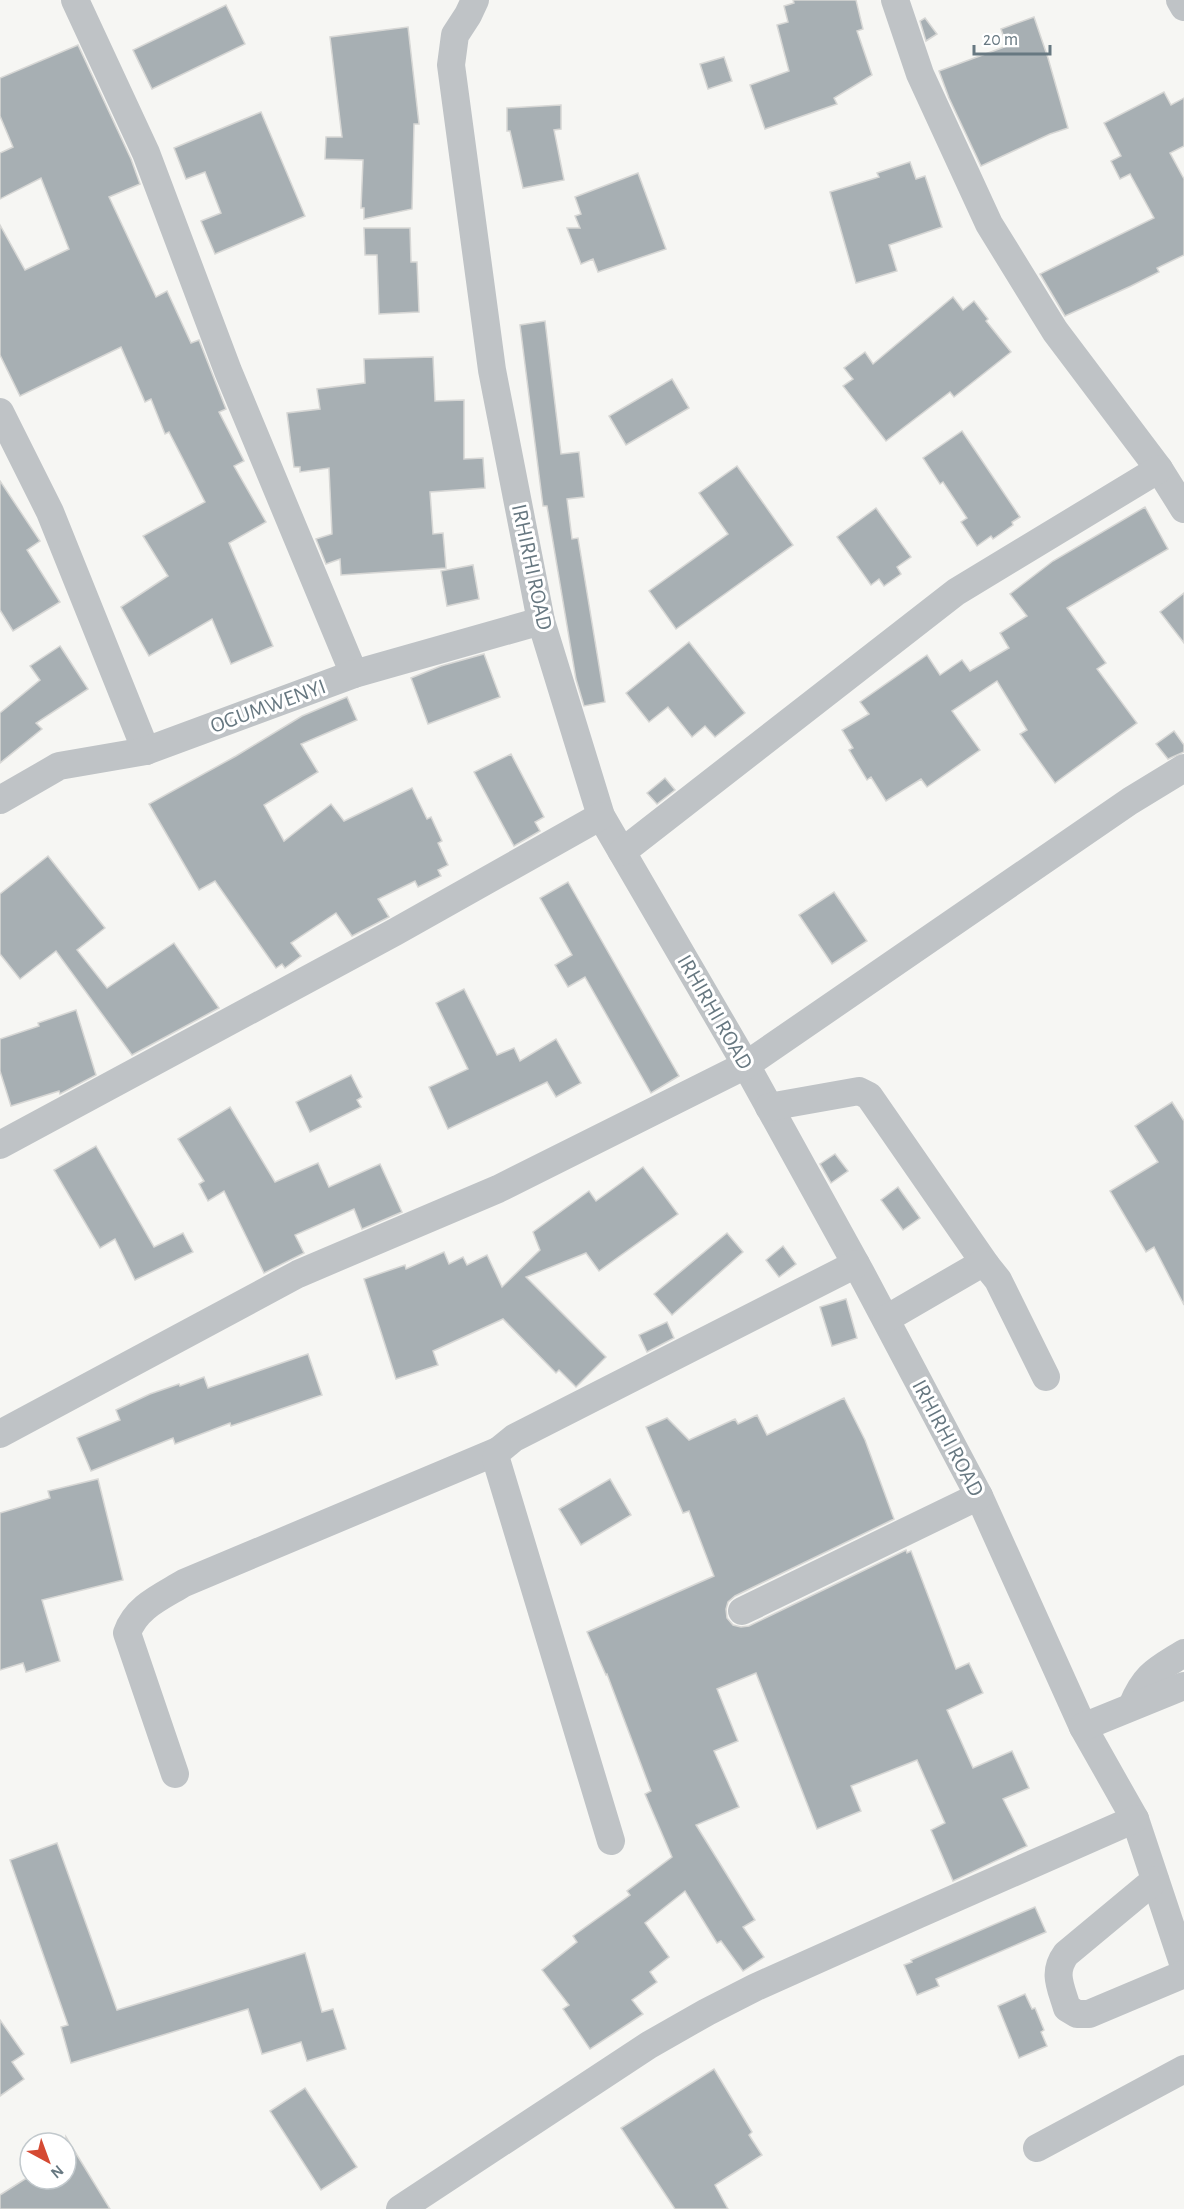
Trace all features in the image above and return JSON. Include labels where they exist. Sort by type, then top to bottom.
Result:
[{"type":"street","points":[[75,0],[146,153],[228,371],[354,674]]},
{"type":"street","name":"IRHIRHI ROAD","points":[[475,0],[454,35],[451,64],[492,370],[542,621],[601,816],[770,1107],[886,1319],[979,1496],[1083,1727],[1135,1819],[1184,1966]]},
{"type":"street","points":[[895,0],[920,74],[989,224],[1055,331],[1159,469],[1184,509]]},
{"type":"street","points":[[1180,0],[1184,7]]},
{"type":"street","points":[[0,412],[50,512],[146,751]]},
{"type":"street","points":[[622,852],[956,592],[1159,469]]},
{"type":"street","name":"OGUMWENYI","points":[[0,800],[59,766],[146,751],[354,674],[542,621]]},
{"type":"street","points":[[0,1434],[298,1274],[498,1189],[746,1065],[1130,801],[1184,768]]},
{"type":"street","points":[[0,1145],[395,932],[601,816]]},
{"type":"street","points":[[770,1107],[859,1091],[869,1096],[998,1280],[1046,1377]]},
{"type":"street","points":[[175,1774],[127,1633],[130,1622],[140,1610],[184,1583],[498,1451],[514,1438],[856,1264]]},
{"type":"street","points":[[886,1319],[979,1265],[986,1265]]},
{"type":"street","points":[[498,1451],[496,1459],[611,1841]]},
{"type":"street","points":[[742,1611],[979,1496]]},
{"type":"street","points":[[1132,1706],[1140,1686],[1152,1673],[1184,1653]]},
{"type":"street","points":[[1083,1727],[1184,1686]]},
{"type":"street","points":[[400,2209],[649,2045],[707,2012],[756,1987],[1135,1819]]},
{"type":"street","points":[[1155,1880],[1066,1954],[1059,1964],[1058,1976],[1067,2008],[1077,2014],[1089,2014],[1184,1974]]},
{"type":"street","points":[[1037,2148],[1184,2069]]},
{"type":"building","points":[[793,0],[856,0],[863,29],[857,31],[872,75],[834,98],[837,104],[765,129],[750,85],[789,71],[777,25],[788,22],[784,6],[794,3]]},
{"type":"building","points":[[226,5],[245,44],[152,89],[133,50]]},
{"type":"building","points":[[1034,17],[1068,128],[981,166],[939,71],[1007,46],[1001,29]]},
{"type":"building","points":[[925,18],[937,34],[926,41],[920,21]]},
{"type":"building","points":[[408,27],[419,124],[414,124],[412,209],[364,219],[364,208],[361,208],[363,160],[325,159],[326,137],[342,137],[330,37]]},
{"type":"building","points":[[78,45],[131,159],[140,184],[109,197],[156,297],[167,291],[191,343],[199,340],[226,409],[219,412],[244,461],[234,466],[266,522],[229,543],[273,646],[231,664],[212,619],[149,656],[121,607],[168,576],[143,536],[205,502],[169,432],[165,434],[151,399],[145,402],[121,347],[20,396],[0,355],[0,225],[25,270],[69,249],[41,178],[0,199],[0,153],[13,147],[0,116],[0,78]]},
{"type":"building","points":[[724,57],[732,81],[708,89],[700,64]]},
{"type":"building","points":[[1164,92],[1171,105],[1184,98],[1184,146],[1170,153],[1184,179],[1184,255],[1157,268],[1159,272],[1065,316],[1040,274],[1154,218],[1130,174],[1120,179],[1111,161],[1121,156],[1104,123]]},
{"type":"building","points":[[561,105],[561,129],[554,130],[564,180],[523,188],[510,131],[507,131],[507,108]]},
{"type":"building","points":[[261,112],[305,216],[215,254],[201,221],[221,213],[205,172],[186,179],[174,148]]},
{"type":"building","points":[[910,162],[916,179],[925,176],[942,227],[889,245],[897,271],[856,283],[830,192],[879,177],[877,173]]},
{"type":"building","points":[[638,173],[666,249],[598,272],[593,259],[581,264],[567,228],[580,228],[575,216],[581,214],[575,197]]},
{"type":"building","points":[[364,228],[410,228],[411,262],[417,262],[419,312],[379,314],[377,255],[365,255]]},
{"type":"building","points":[[953,297],[963,310],[974,301],[988,319],[986,321],[1011,352],[954,397],[950,392],[886,441],[843,386],[853,379],[844,368],[865,352],[873,364]]},
{"type":"building","points":[[545,321],[561,454],[579,452],[584,497],[567,499],[572,539],[578,538],[605,702],[584,706],[576,679],[547,506],[543,506],[520,325]]},
{"type":"building","points":[[433,357],[435,401],[464,400],[464,459],[483,458],[485,488],[430,492],[433,534],[443,533],[446,568],[341,575],[340,559],[326,564],[316,539],[332,534],[329,468],[300,472],[300,467],[294,467],[287,413],[320,409],[317,389],[365,383],[364,359]]},
{"type":"building","points":[[672,379],[689,408],[626,445],[609,416]]},
{"type":"building","points":[[962,431],[1020,517],[993,539],[991,536],[977,546],[961,522],[967,518],[943,482],[940,484],[923,458]]},
{"type":"building","points":[[737,466],[793,545],[676,629],[649,591],[728,534],[699,493]]},
{"type":"building","points":[[0,481],[40,541],[27,550],[60,602],[13,631],[0,610]]},
{"type":"building","points":[[1145,507],[1168,549],[1067,608],[1106,663],[1097,669],[1137,723],[1055,783],[1020,734],[1027,730],[997,681],[952,711],[980,750],[927,787],[921,779],[886,801],[871,777],[867,780],[849,750],[853,748],[842,730],[869,714],[860,702],[927,655],[940,675],[962,660],[970,671],[1009,648],[1000,633],[1027,616],[1010,594],[1053,561]]},
{"type":"building","points":[[876,508],[911,557],[897,567],[901,574],[884,586],[879,579],[871,585],[837,537]]},
{"type":"building","points":[[473,565],[479,599],[447,606],[441,571]]},
{"type":"building","points":[[1184,593],[1184,643],[1160,612]]},
{"type":"building","points":[[689,642],[745,713],[715,737],[705,726],[692,737],[668,707],[649,722],[626,693]]},
{"type":"building","points":[[60,646],[88,689],[36,723],[42,729],[0,763],[0,713],[40,680],[30,666]]},
{"type":"building","points":[[484,654],[500,697],[428,724],[411,678],[441,666]]},
{"type":"building","points":[[347,697],[357,720],[301,744],[318,772],[264,805],[284,841],[331,804],[344,821],[412,788],[427,819],[431,817],[442,841],[438,843],[448,865],[438,870],[441,876],[418,887],[415,881],[378,899],[389,917],[352,936],[336,913],[291,943],[301,956],[285,968],[282,964],[276,968],[215,881],[199,890],[149,804],[302,716]]},
{"type":"building","points":[[1174,731],[1184,745],[1184,752],[1168,759],[1156,744]]},
{"type":"building","points":[[511,754],[544,817],[535,822],[540,831],[514,846],[474,772]]},
{"type":"building","points":[[665,778],[675,790],[657,804],[647,793]]},
{"type":"building","points":[[48,856],[105,928],[77,950],[107,988],[174,943],[219,1008],[132,1055],[56,951],[20,979],[0,954],[0,894]]},
{"type":"building","points":[[568,882],[679,1076],[651,1093],[585,977],[568,987],[555,965],[572,955],[540,898]]},
{"type":"building","points":[[834,892],[867,941],[832,964],[799,915]]},
{"type":"building","points":[[464,989],[497,1055],[514,1048],[520,1061],[556,1039],[581,1083],[556,1097],[547,1082],[448,1129],[429,1087],[468,1069],[436,1003]]},
{"type":"building","points":[[76,1010],[96,1075],[60,1094],[59,1091],[11,1106],[0,1071],[0,1039]]},
{"type":"building","points":[[351,1075],[362,1097],[357,1100],[361,1107],[310,1132],[296,1102]]},
{"type":"building","points":[[1172,1102],[1184,1121],[1184,1305],[1154,1247],[1146,1252],[1110,1191],[1158,1162],[1135,1126]]},
{"type":"building","points":[[230,1107],[275,1182],[318,1163],[329,1187],[380,1164],[402,1212],[362,1229],[354,1209],[295,1235],[304,1253],[264,1273],[224,1191],[208,1201],[199,1184],[204,1181],[178,1139]]},
{"type":"building","points":[[96,1146],[154,1247],[183,1233],[193,1252],[135,1280],[115,1239],[100,1248],[54,1170]]},
{"type":"building","points":[[835,1154],[848,1171],[831,1183],[820,1164]]},
{"type":"building","points":[[643,1167],[678,1214],[599,1271],[586,1253],[526,1277],[606,1357],[576,1387],[559,1370],[556,1373],[503,1319],[433,1351],[438,1365],[396,1379],[364,1279],[405,1265],[406,1269],[444,1252],[449,1264],[463,1257],[467,1265],[487,1255],[502,1287],[540,1250],[533,1232],[589,1191],[596,1201]]},
{"type":"building","points":[[898,1187],[920,1218],[903,1230],[881,1200]]},
{"type":"building","points":[[727,1233],[743,1252],[672,1315],[654,1294]]},
{"type":"building","points":[[783,1246],[796,1264],[779,1277],[766,1260]]},
{"type":"building","points":[[846,1299],[857,1338],[832,1346],[820,1307]]},
{"type":"building","points":[[667,1322],[674,1338],[647,1352],[639,1335]]},
{"type":"building","points":[[308,1354],[322,1395],[231,1426],[230,1423],[175,1444],[173,1438],[91,1471],[77,1438],[120,1420],[116,1410],[150,1394],[179,1384],[180,1386],[204,1377],[208,1388]]},
{"type":"building","points":[[844,1398],[865,1440],[894,1519],[735,1596],[728,1602],[727,1618],[733,1625],[749,1626],[906,1550],[907,1553],[911,1551],[956,1669],[969,1663],[983,1693],[947,1710],[973,1768],[1012,1751],[1029,1788],[1003,1799],[1027,1846],[953,1881],[931,1830],[945,1823],[917,1760],[851,1786],[861,1811],[817,1829],[756,1673],[717,1689],[738,1741],[714,1751],[739,1807],[696,1825],[755,1920],[743,1927],[764,1957],[743,1971],[721,1941],[717,1943],[685,1891],[645,1923],[669,1957],[650,1972],[657,1982],[632,2000],[643,2014],[590,2049],[563,2009],[569,2005],[542,1970],[577,1942],[573,1936],[630,1895],[627,1891],[672,1857],[645,1794],[651,1791],[607,1674],[587,1632],[714,1576],[689,1511],[683,1513],[646,1427],[667,1418],[689,1440],[735,1419],[738,1424],[757,1415],[767,1435]]},
{"type":"building","points":[[98,1479],[123,1580],[42,1600],[60,1661],[26,1672],[23,1663],[0,1670],[0,1513],[50,1498],[48,1491]]},
{"type":"building","points":[[610,1479],[631,1515],[581,1545],[559,1509]]},
{"type":"building","points":[[57,1843],[117,2010],[305,1953],[322,2012],[333,2009],[346,2049],[307,2061],[301,2042],[262,2054],[248,2009],[71,2063],[61,2027],[68,2025],[10,1860]]},
{"type":"building","points":[[1035,1907],[1046,1932],[936,1979],[939,1986],[917,1995],[904,1965]]},
{"type":"building","points":[[1025,1994],[1032,2009],[1035,2008],[1044,2030],[1041,2032],[1047,2046],[1019,2058],[998,2006]]},
{"type":"building","points":[[0,2020],[24,2054],[12,2062],[24,2079],[0,2096]]},
{"type":"building","points":[[714,2069],[752,2132],[749,2135],[762,2155],[715,2185],[728,2209],[675,2209],[621,2128]]},
{"type":"building","points":[[305,2088],[357,2167],[321,2190],[270,2111]]},
{"type":"building","points":[[78,2157],[110,2209],[0,2209],[0,2195],[18,2183],[18,2191],[78,2191]]}]
